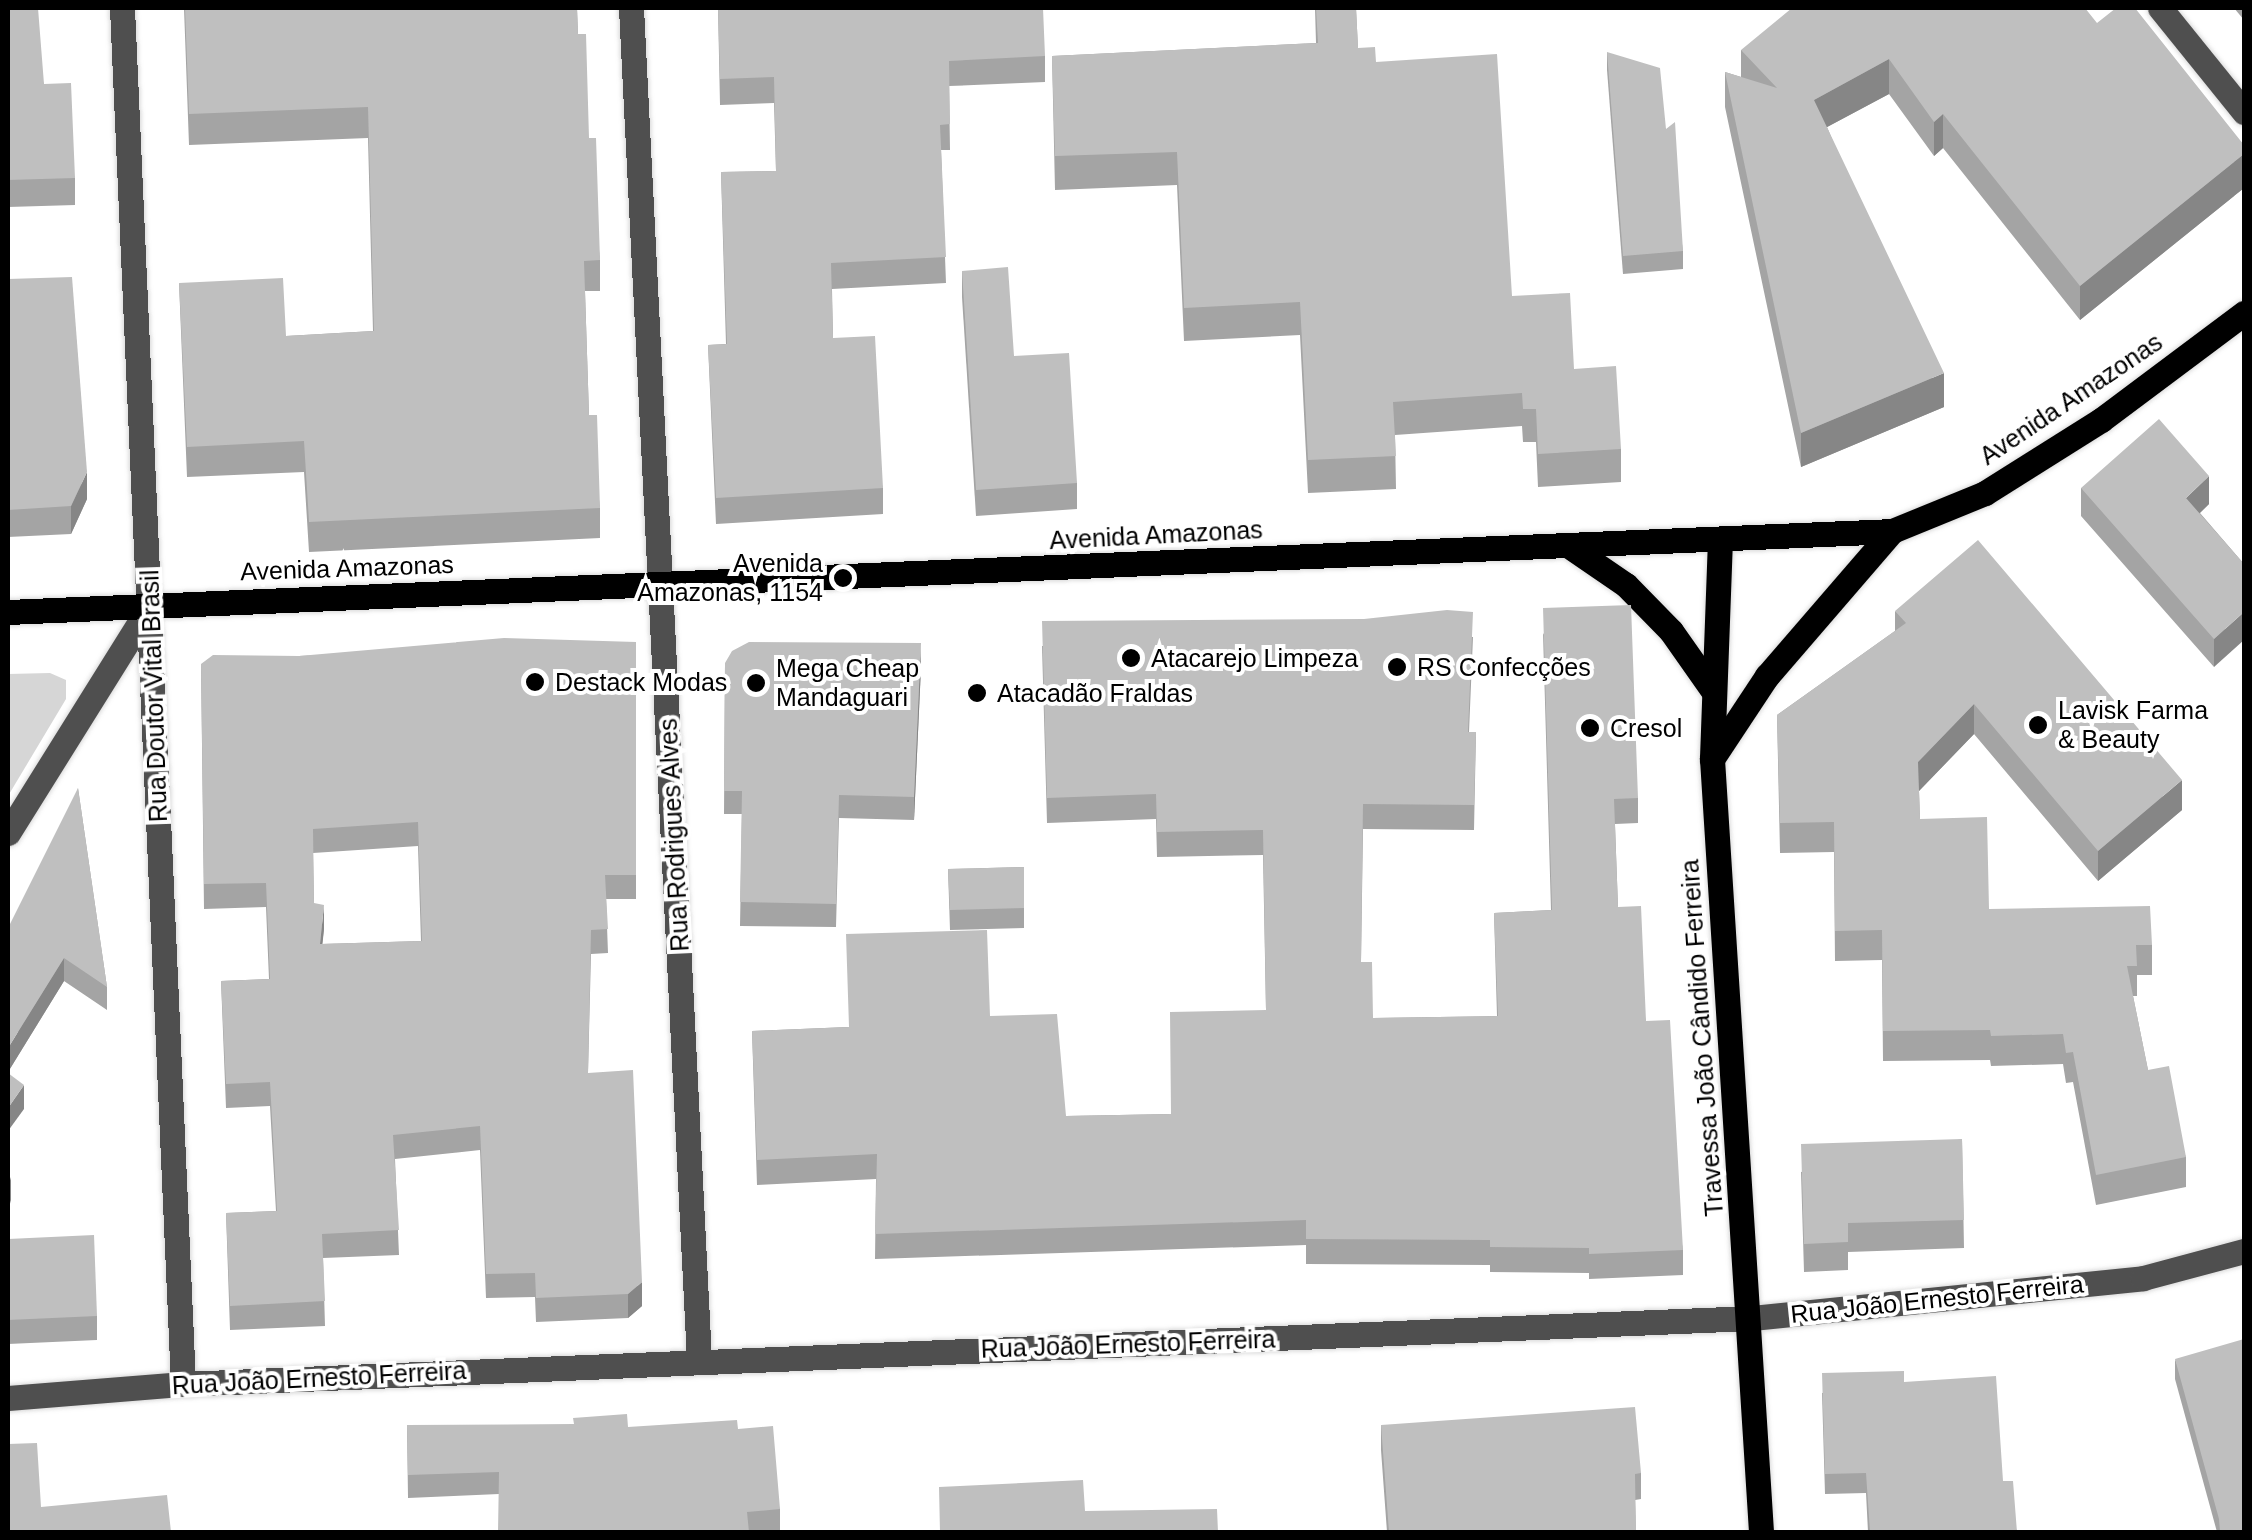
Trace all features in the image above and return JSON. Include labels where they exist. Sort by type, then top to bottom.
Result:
[{"type":"main road","name":"Avenida Amazonas","points":[[8,612],[1892,531],[1986,493],[2101,420],[2244,314]]},
{"type":"main road","points":[[1712,759],[1768,676],[1892,531]]},
{"type":"main road","name":"Travessa João Cândido Ferreira","points":[[1720,539],[1711,688],[1712,759],[1752,1318],[1761,1532]]},
{"type":"main road","points":[[1569,546],[1626,586],[1670,631],[1711,688]]},
{"type":"street","name":"Rua Doutor Vital Brasil","points":[[122,8],[183,1384]]},
{"type":"street","name":"Rua Rodrigues Alves","points":[[631,8],[700,1362]]},
{"type":"street","points":[[2160,8],[2244,112]]},
{"type":"street","points":[[8,834],[150,606]]},
{"type":"street","name":"Rua João Ernesto Ferreira","points":[[8,1398],[183,1384],[1752,1318],[2143,1278],[2244,1251]]},
{"type":"shaded area","points":[[50,673],[66,680],[66,699],[8,796],[8,674]]},
{"type":"building","points":[[8,8],[38,8],[44,84],[71,83],[75,178],[8,180]]},
{"type":"building","points":[[185,8],[577,8],[578,34],[586,34],[589,138],[596,138],[600,260],[584,261],[589,415],[597,415],[600,508],[309,522],[304,441],[187,447],[179,283],[283,278],[286,336],[374,331],[368,107],[189,114]]},
{"type":"building","points":[[718,8],[1043,8],[1045,56],[949,61],[950,124],[940,125],[946,257],[831,263],[833,338],[875,336],[883,488],[716,498],[708,345],[727,344],[721,172],[776,171],[774,77],[720,79]]},
{"type":"building","points":[[1316,8],[1356,8],[1358,48],[1375,47],[1376,62],[1497,54],[1512,296],[1570,293],[1574,369],[1616,366],[1621,449],[1538,454],[1536,409],[1523,409],[1522,393],[1393,402],[1396,456],[1308,460],[1300,302],[1184,308],[1177,152],[1055,156],[1052,56],[1318,43]]},
{"type":"building","points":[[1792,8],[2085,8],[2097,23],[2116,8],[2135,8],[2244,145],[2244,154],[2080,286],[1943,114],[1934,122],[1889,59],[1814,100],[1944,373],[1801,433],[1725,72],[1777,88],[1741,50]]},
{"type":"building","points":[[1607,52],[1660,68],[1666,129],[1675,122],[1683,251],[1623,256]]},
{"type":"building","points":[[1008,267],[1014,356],[1069,353],[1077,483],[976,490],[962,271]]},
{"type":"building","points":[[72,277],[87,472],[71,506],[8,510],[8,279]]},
{"type":"building","points":[[2159,419],[2209,476],[2186,498],[2244,564],[2244,612],[2214,639],[2081,488]]},
{"type":"building","points":[[1978,540],[2182,780],[2098,851],[1974,704],[1918,762],[1920,819],[1987,817],[1989,909],[2150,906],[2152,945],[2136,945],[2137,966],[2127,966],[2148,1070],[2169,1066],[2186,1157],[2096,1175],[2073,1052],[2066,1053],[2063,1034],[1991,1036],[1990,1030],[1883,1031],[1882,930],[1835,931],[1834,822],[1780,823],[1777,715],[1906,623],[1895,611]]},
{"type":"building","points":[[1631,605],[1638,798],[1614,799],[1618,907],[1641,906],[1646,1021],[1670,1020],[1683,1250],[1589,1254],[1589,1248],[1490,1247],[1490,1240],[1306,1239],[1306,1220],[875,1234],[877,1154],[757,1160],[752,1031],[849,1027],[846,934],[987,930],[990,1016],[1057,1014],[1066,1116],[1171,1114],[1170,1012],[1266,1010],[1263,830],[1157,832],[1156,794],[1047,798],[1042,621],[1364,619],[1447,610],[1473,612],[1468,732],[1476,732],[1474,805],[1363,804],[1361,962],[1372,962],[1373,1018],[1498,1016],[1494,913],[1552,910],[1543,608]]},
{"type":"building","points":[[504,638],[636,642],[636,875],[605,875],[608,929],[591,930],[588,1073],[633,1070],[642,1282],[628,1294],[536,1298],[535,1273],[486,1274],[480,1126],[393,1135],[399,1230],[322,1234],[325,1301],[230,1306],[226,1213],[277,1211],[270,1082],[226,1084],[221,981],[270,979],[266,883],[204,884],[201,664],[213,655],[299,656]],"holes":[[[418,822],[422,941],[320,944],[324,905],[314,903],[313,829]]]},
{"type":"building","points":[[749,642],[921,643],[914,797],[839,795],[836,904],[740,902],[742,791],[724,791],[725,663],[732,651]]},
{"type":"building","points":[[78,788],[107,987],[64,958],[8,1048],[8,928]]},
{"type":"building","points":[[1024,867],[1024,908],[950,910],[948,869]]},
{"type":"building","points":[[8,1073],[24,1085],[8,1108]]},
{"type":"building","points":[[1962,1139],[1964,1220],[1848,1223],[1848,1242],[1804,1244],[1801,1144]]},
{"type":"building","points":[[94,1235],[97,1316],[8,1320],[8,1239]]},
{"type":"building","points":[[2244,1339],[2244,1532],[2220,1532],[2175,1359]]},
{"type":"building","points":[[1904,1371],[1904,1382],[1996,1376],[2003,1481],[2013,1481],[2017,1532],[1870,1532],[1866,1473],[1825,1474],[1822,1373]]},
{"type":"building","points":[[1635,1407],[1641,1473],[1635,1474],[1636,1532],[1389,1532],[1381,1425]]},
{"type":"building","points":[[627,1414],[628,1427],[737,1420],[738,1429],[773,1426],[780,1509],[747,1512],[749,1532],[498,1532],[499,1472],[408,1475],[407,1425],[574,1424],[573,1418]]},
{"type":"building","points":[[37,1443],[41,1507],[167,1495],[171,1532],[8,1532],[8,1444]]},
{"type":"building","points":[[1083,1480],[1085,1511],[1217,1509],[1218,1532],[940,1532],[939,1487]]},
{"type":"place","name":"Avenida Amazonas, 1154","points":[[843,578]]},
{"type":"place","name":"Atacarejo Limpeza","points":[[1131,658]]},
{"type":"place","name":"RS Confecções","points":[[1397,667]]},
{"type":"place","name":"Destack Modas","points":[[535,682]]},
{"type":"place","name":"Mega Cheap Mandaguari","points":[[756,683]]},
{"type":"place","name":"Atacadão Fraldas","points":[[977,693]]},
{"type":"place","name":"Lavisk Farma & Beauty","points":[[2038,725]]},
{"type":"place","name":"Cresol","points":[[1590,728]]}]
